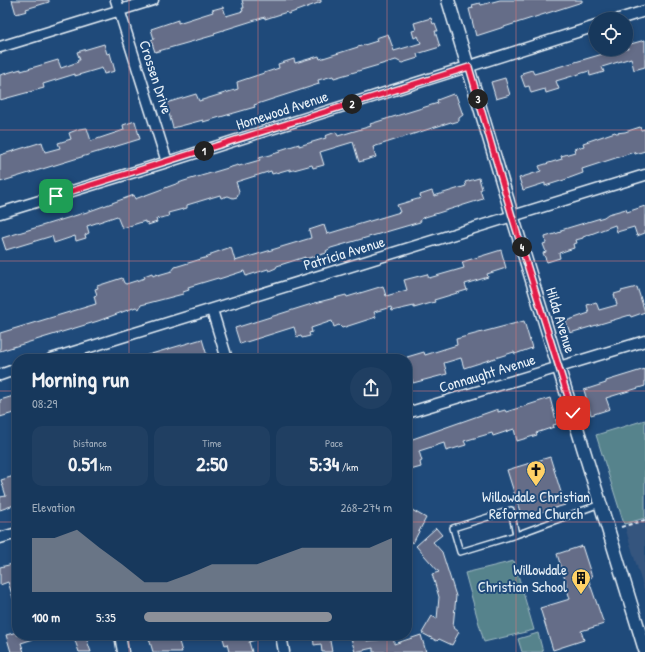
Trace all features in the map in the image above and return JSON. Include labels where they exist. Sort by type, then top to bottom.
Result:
[{"type":"street","name":"Crossen Drive","points":[[116,0],[167,162]]},
{"type":"street","points":[[0,47],[153,0]]},
{"type":"street","name":"Hilda Avenue","points":[[448,0],[512,216],[645,650]]},
{"type":"street","points":[[633,15],[645,11]]},
{"type":"street","name":"Homewood Avenue","points":[[0,213],[167,162],[589,28]]},
{"type":"street","name":"Patricia Avenue","points":[[67,354],[645,175]]},
{"type":"street","points":[[212,310],[225,354]]},
{"type":"street","name":"Connaught Avenue","points":[[412,411],[645,341]]},
{"type":"street","points":[[0,374],[12,370]]},
{"type":"street","points":[[0,538],[12,534]]},
{"type":"street","points":[[121,640],[123,652]]},
{"type":"street","points":[[283,640],[284,652]]},
{"type":"lane","points":[[516,535],[511,510],[453,528],[460,552],[516,535],[601,504]]},
{"type":"path","points":[[621,527],[645,520]]},
{"type":"shaded area","points":[[645,518],[645,593],[624,524]]},
{"type":"green space","points":[[645,420],[645,518],[624,524],[596,435]]},
{"type":"green space","points":[[514,561],[534,630],[484,642],[465,573]]},
{"type":"green space","points":[[538,633],[543,652],[522,652],[518,639]]},
{"type":"building","points":[[12,0],[49,0],[49,2],[26,9],[27,11],[16,14]]},
{"type":"building","points":[[242,0],[321,0],[321,2],[288,14],[287,12],[265,19],[265,17],[214,33],[215,35],[155,52],[151,40],[154,39],[151,29],[178,20],[178,23],[213,12],[212,10],[223,7],[226,16],[243,11],[242,8],[244,8]]},
{"type":"building","points":[[500,0],[582,0],[582,2],[476,36],[469,9],[473,8],[472,5],[480,3],[481,5]]},
{"type":"building","points":[[431,18],[438,31],[435,31],[440,47],[417,54],[418,58],[402,63],[396,60],[334,78],[333,76],[318,80],[319,84],[254,105],[255,107],[203,122],[203,120],[173,128],[166,103],[196,94],[199,101],[238,89],[237,82],[279,68],[278,64],[294,59],[295,63],[319,56],[320,59],[377,41],[376,38],[388,34],[394,51],[421,43],[418,36],[414,38],[412,31],[416,30],[414,23]]},
{"type":"building","points":[[645,40],[645,67],[634,70],[631,58],[602,67],[604,72],[590,76],[589,71],[556,81],[559,89],[546,93],[545,89],[531,93],[529,86],[525,87],[521,76],[523,75],[522,73],[532,70],[534,74],[596,56],[633,56],[633,43]]},
{"type":"building","points":[[104,44],[107,54],[110,53],[115,71],[104,74],[102,68],[75,76],[75,74],[43,84],[44,88],[0,100],[0,75],[21,69],[21,71],[58,60],[61,68],[80,60],[77,52]]},
{"type":"building","points":[[505,78],[510,95],[496,99],[491,82]]},
{"type":"building","points":[[453,94],[454,96],[456,95],[463,115],[459,118],[459,121],[451,122],[373,147],[376,157],[359,162],[353,142],[320,152],[324,165],[313,168],[312,165],[272,174],[271,171],[236,182],[239,191],[237,197],[233,198],[228,196],[221,198],[220,195],[187,205],[187,208],[168,213],[169,216],[156,219],[157,222],[148,225],[148,222],[145,223],[145,221],[123,228],[117,216],[87,226],[89,233],[85,235],[86,238],[76,241],[75,236],[54,243],[52,236],[6,250],[2,238],[87,212],[134,195],[135,199],[184,181],[260,160],[259,158],[280,152],[280,150],[326,138],[325,136],[336,132],[338,136],[371,126],[370,124],[438,103],[437,100]]},
{"type":"building","points":[[135,121],[140,139],[0,182],[0,155],[42,142],[45,152],[60,148],[58,143],[71,139],[69,133],[79,129],[87,128],[91,141],[124,130],[123,125]]},
{"type":"building","points":[[640,127],[641,130],[645,129],[645,151],[635,154],[634,152],[582,169],[583,173],[564,180],[545,186],[545,183],[523,190],[519,178],[541,171],[539,166],[562,159],[561,156],[575,152],[574,149],[584,146],[583,143],[615,132],[625,132]]},
{"type":"building","points":[[479,178],[482,189],[480,190],[483,199],[422,218],[420,222],[331,248],[326,251],[327,253],[305,259],[305,257],[277,266],[269,271],[268,269],[246,276],[244,271],[188,287],[189,290],[183,292],[183,294],[141,305],[139,309],[136,307],[98,321],[0,351],[0,333],[96,304],[94,296],[97,295],[95,289],[98,288],[97,286],[122,278],[126,284],[145,278],[144,276],[152,273],[153,276],[172,271],[175,267],[211,256],[211,254],[231,247],[235,261],[311,238],[309,230],[324,225],[327,234],[400,212],[397,205],[421,198],[420,195],[432,191],[434,196],[466,186],[465,182]]},
{"type":"building","points":[[645,206],[645,233],[637,236],[634,227],[617,232],[615,225],[576,240],[577,243],[573,244],[574,248],[559,253],[560,258],[547,262],[543,253],[546,252],[543,244],[546,243],[545,237],[561,232],[561,230],[604,217],[608,214],[626,209],[627,212]]},
{"type":"building","points":[[501,250],[506,268],[487,274],[488,277],[465,284],[467,290],[434,300],[435,302],[414,308],[414,306],[392,311],[391,307],[374,312],[376,317],[342,328],[339,325],[334,327],[332,321],[311,328],[312,332],[309,333],[310,336],[302,338],[301,336],[297,337],[294,327],[240,344],[235,328],[315,303],[346,295],[347,297],[383,286],[386,296],[407,290],[404,280],[427,274],[429,278],[464,268],[462,262]]},
{"type":"building","points":[[637,287],[645,312],[570,333],[566,321],[589,313],[587,305],[596,302],[599,310],[617,305],[614,294]]},
{"type":"building","points":[[524,321],[532,348],[515,354],[514,352],[464,368],[461,358],[444,363],[447,374],[413,383],[412,356],[424,352],[425,355],[457,345],[456,339]]},
{"type":"building","points":[[202,339],[206,354],[151,354]]},
{"type":"building","points":[[645,369],[645,386],[606,398],[610,409],[591,415],[584,390],[606,383],[606,381]]},
{"type":"building","points":[[12,396],[12,413],[0,417],[0,400]]},
{"type":"building","points":[[550,398],[557,424],[553,425],[554,427],[536,433],[537,435],[517,441],[514,429],[493,436],[492,433],[464,441],[466,445],[446,451],[444,443],[419,451],[422,461],[420,462],[421,467],[412,470],[412,439],[498,409],[498,412],[505,410],[506,412]]},
{"type":"building","name":"Willowdale Christian Reformed Church","points":[[550,457],[565,505],[522,518],[507,470]]},
{"type":"building","points":[[12,477],[12,506],[0,510],[0,497],[6,496],[1,480]]},
{"type":"building","points":[[412,510],[426,518],[413,543],[412,542]]},
{"type":"building","points":[[436,528],[442,535],[433,542],[442,552],[456,596],[453,627],[459,632],[452,645],[439,639],[437,641],[422,633],[432,616],[437,619],[439,597],[432,574],[439,572],[416,546]]},
{"type":"building","name":"Willowdale Christian School","points":[[582,546],[592,577],[588,578],[604,624],[581,631],[584,640],[553,650],[540,608],[570,599],[557,554]]},
{"type":"building","points":[[12,564],[12,595],[8,582],[0,585],[0,567]]},
{"type":"building","points":[[12,633],[12,640],[30,640],[21,643],[24,652],[11,652],[6,635]]},
{"type":"building","points":[[421,635],[426,652],[373,652],[373,648],[355,652],[351,640],[394,640],[394,644],[406,640],[412,640],[412,638]]},
{"type":"building","points":[[75,640],[87,640],[91,652],[79,652]]},
{"type":"building","points":[[149,640],[178,640],[182,652],[153,652]]},
{"type":"building","points":[[224,640],[255,640],[249,642],[252,652],[229,652],[227,644],[225,645]]},
{"type":"building","points":[[314,640],[330,640],[332,652],[322,652],[321,644],[314,645]]},
{"type":"place","name":"Willowdale Christian Reformed Church","points":[[536,487]]},
{"type":"place","name":"Willowdale Christian School","points":[[581,595]]},
{"type":"route","points":[[56,196],[469,67],[512,216],[573,413]]}]
